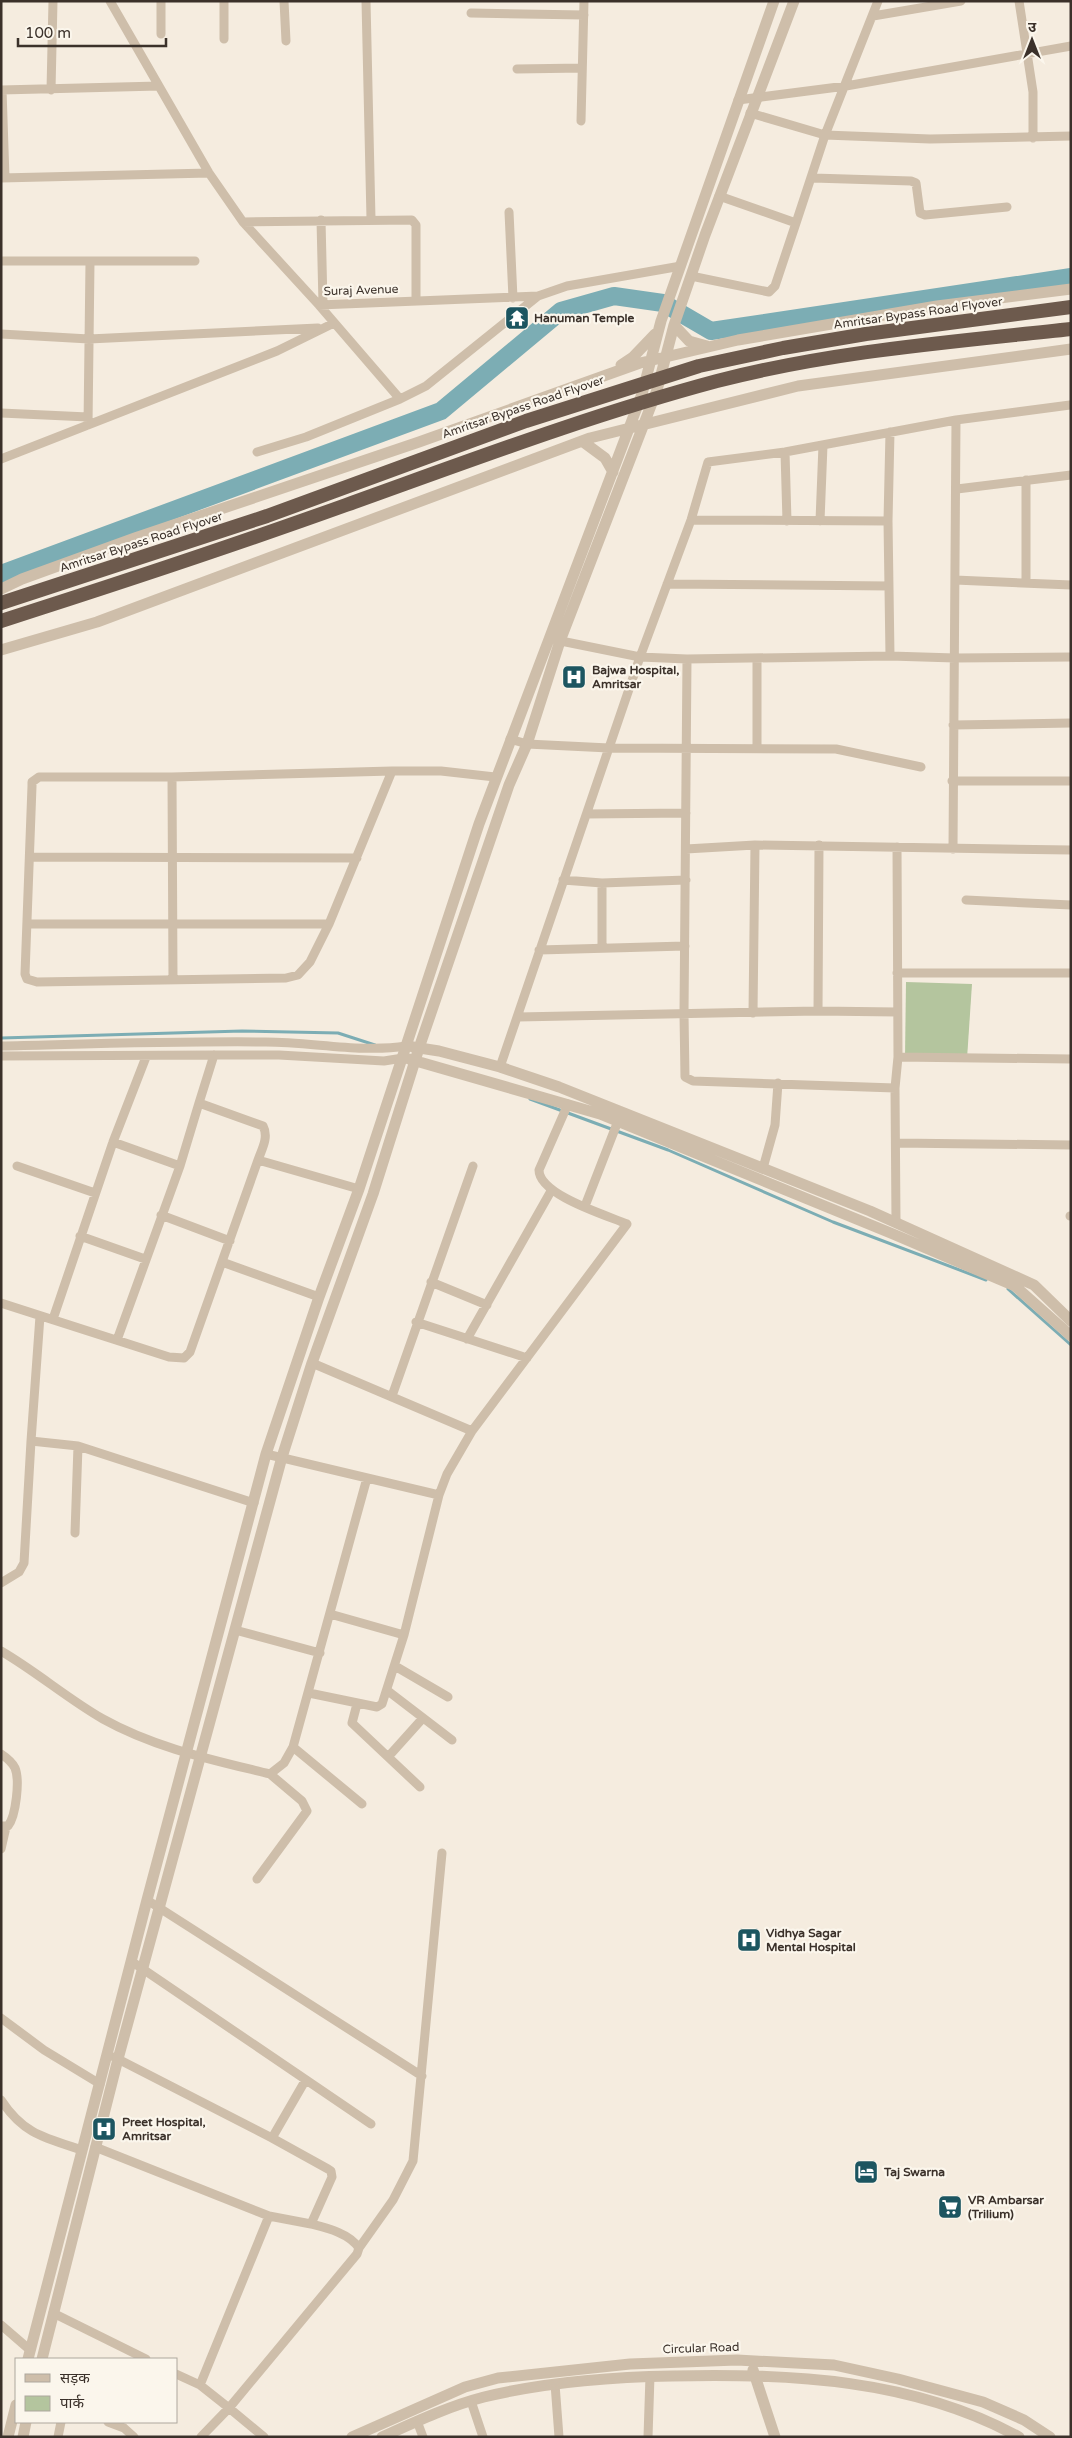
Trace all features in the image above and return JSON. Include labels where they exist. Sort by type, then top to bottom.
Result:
[{"type":"highway","name":"Amritsar Bypass Road Flyover","points":[[1,603],[267,516],[526,421],[699,366],[783,348],[866,334],[1071,307]]},
{"type":"highway","points":[[1,621],[194,560],[589,418],[718,381],[801,363],[892,348],[1071,329]]},
{"type":"street","points":[[51,90],[53,1]]},
{"type":"street","name":"Suraj Avenue","points":[[110,1],[209,174],[243,222],[321,305],[538,296],[567,286],[681,266]]},
{"type":"street","points":[[161,1],[161,34]]},
{"type":"street","points":[[224,1],[224,39]]},
{"type":"street","points":[[284,1],[286,41]]},
{"type":"street","points":[[366,1],[371,220]]},
{"type":"street","points":[[581,121],[584,1]]},
{"type":"street","points":[[29,2354],[147,1900],[188,1754],[266,1454],[319,1297],[359,1189],[495,777],[642,394],[657,332],[774,1]]},
{"type":"street","points":[[42,2358],[118,2059],[282,1458],[312,1364],[373,1194],[415,1060],[509,785],[527,744],[560,641],[657,390],[675,322],[689,281],[719,196],[794,1]]},
{"type":"street","points":[[689,281],[769,292],[775,286],[826,135],[878,1]]},
{"type":"street","points":[[873,16],[961,1]]},
{"type":"street","points":[[1019,1],[1034,92],[1034,138]]},
{"type":"street","points":[[471,13],[584,15]]},
{"type":"street","points":[[738,100],[846,86],[1071,46]]},
{"type":"street","points":[[517,69],[582,68]]},
{"type":"street","points":[[159,86],[2,90],[3,178],[209,174]]},
{"type":"street","points":[[750,114],[826,135],[930,139],[1071,136]]},
{"type":"street","points":[[813,178],[911,181],[916,183],[920,213],[925,215],[1007,207]]},
{"type":"street","points":[[719,196],[796,223]]},
{"type":"street","points":[[509,212],[513,298]]},
{"type":"street","points":[[321,220],[321,305],[334,323],[400,399]]},
{"type":"street","points":[[243,222],[410,220],[416,225],[416,301]]},
{"type":"street","points":[[1,261],[195,261]]},
{"type":"street","points":[[88,421],[90,262]]},
{"type":"street","points":[[1,589],[135,538],[419,442],[651,360],[709,346],[937,306],[1071,289]]},
{"type":"street","points":[[257,452],[306,437],[400,399],[426,386],[538,296]]},
{"type":"street","points":[[675,322],[689,341],[709,346]]},
{"type":"street","points":[[1,459],[88,421],[277,351],[320,328],[334,323]]},
{"type":"street","points":[[1,334],[89,339],[320,328]]},
{"type":"street","points":[[607,375],[633,357],[657,332]]},
{"type":"street","points":[[1,650],[97,622],[582,440],[798,386],[1071,349]]},
{"type":"street","points":[[500,1067],[640,657],[690,520],[708,462],[786,452],[956,420],[1070,405]]},
{"type":"street","points":[[1,413],[88,421]]},
{"type":"street","points":[[953,850],[956,420]]},
{"type":"street","points":[[890,432],[888,521],[890,656]]},
{"type":"street","points":[[582,440],[604,458],[613,472]]},
{"type":"street","points":[[820,521],[823,445]]},
{"type":"street","points":[[786,452],[787,521]]},
{"type":"street","points":[[957,489],[1071,475]]},
{"type":"street","points":[[1026,480],[1026,583]]},
{"type":"street","points":[[690,520],[888,521]]},
{"type":"street","points":[[955,580],[1071,585]]},
{"type":"street","points":[[667,584],[889,586]]},
{"type":"street","points":[[548,639],[640,657],[687,659],[757,660],[890,656],[955,658],[1071,657]]},
{"type":"street","points":[[687,659],[684,1074],[688,1080],[895,1088]]},
{"type":"street","points":[[757,660],[757,748]]},
{"type":"street","points":[[953,725],[1071,723]]},
{"type":"street","points":[[510,739],[527,744],[609,748],[836,749],[921,767]]},
{"type":"street","points":[[392,771],[329,924],[310,962],[298,975],[286,978],[173,980],[32,981],[27,979],[25,974],[32,782],[38,777],[172,777],[392,771],[442,771],[495,777]]},
{"type":"street","points":[[172,777],[173,980]]},
{"type":"street","points":[[952,781],[1071,781]]},
{"type":"street","points":[[587,814],[686,812]]},
{"type":"street","points":[[686,849],[755,845],[819,845],[953,850],[1071,850]]},
{"type":"street","points":[[753,1013],[755,845]]},
{"type":"street","points":[[818,1011],[819,845]]},
{"type":"street","points":[[896,1222],[897,1143],[895,1088],[898,1057],[897,847]]},
{"type":"street","points":[[30,857],[357,858]]},
{"type":"street","points":[[563,880],[602,883],[686,880]]},
{"type":"street","points":[[602,883],[602,948]]},
{"type":"street","points":[[966,900],[1071,905]]},
{"type":"street","points":[[28,924],[329,924]]},
{"type":"street","points":[[540,950],[686,946]]},
{"type":"street","points":[[897,973],[1071,974]]},
{"type":"street","points":[[518,1017],[818,1011],[897,1012]]},
{"type":"street","points":[[1,1046],[266,1042],[319,1043],[373,1049],[406,1046],[500,1067],[558,1087],[896,1222],[1034,1285],[1071,1321]]},
{"type":"street","points":[[117,1340],[180,1166],[214,1054]]},
{"type":"street","points":[[1,1056],[146,1057],[214,1054],[279,1055],[384,1061],[403,1058],[415,1060],[568,1104],[618,1121],[1015,1286],[1071,1336]]},
{"type":"street","points":[[53,1319],[113,1142],[146,1057]]},
{"type":"street","points":[[898,1057],[1071,1059]]},
{"type":"street","points":[[763,1168],[775,1125],[778,1083]]},
{"type":"street","points":[[1,1304],[169,1357],[180,1358],[187,1356],[265,1140],[265,1130],[262,1126],[199,1104]]},
{"type":"street","points":[[309,1693],[357,1704],[380,1707],[388,1691],[439,1495],[447,1474],[472,1431],[627,1224],[551,1191],[540,1178],[538,1170],[568,1104]]},
{"type":"street","points":[[585,1206],[618,1121]]},
{"type":"street","points":[[113,1142],[180,1166]]},
{"type":"street","points":[[897,1143],[1071,1145]]},
{"type":"street","points":[[258,1160],[359,1189]]},
{"type":"street","points":[[17,1166],[95,1193]]},
{"type":"street","points":[[392,1396],[416,1322],[473,1166]]},
{"type":"street","points":[[468,1339],[551,1191]]},
{"type":"street","points":[[162,1215],[230,1241]]},
{"type":"street","points":[[80,1236],[145,1259]]},
{"type":"street","points":[[222,1262],[319,1297]]},
{"type":"street","points":[[431,1282],[487,1305]]},
{"type":"street","points":[[1,1582],[19,1572],[23,1567],[40,1316]]},
{"type":"street","points":[[416,1322],[527,1358]]},
{"type":"street","points":[[312,1364],[472,1431]]},
{"type":"street","points":[[31,1441],[78,1446],[254,1503]]},
{"type":"street","points":[[75,1533],[78,1446]]},
{"type":"street","points":[[266,1454],[439,1495]]},
{"type":"street","points":[[270,1774],[284,1763],[293,1747],[367,1478]]},
{"type":"street","points":[[330,1614],[404,1634]]},
{"type":"street","points":[[235,1630],[320,1653]]},
{"type":"street","points":[[1,1651],[78,1704],[105,1720],[155,1743],[188,1754],[270,1774],[302,1801],[307,1811],[257,1879]]},
{"type":"street","points":[[395,1666],[448,1696]]},
{"type":"street","points":[[388,1691],[452,1740]]},
{"type":"street","points":[[357,1704],[352,1722],[420,1787]]},
{"type":"street","points":[[388,1757],[422,1718]]},
{"type":"street","points":[[293,1747],[362,1804]]},
{"type":"street","points":[[1,1754],[15,1768],[18,1779],[12,1819],[8,1826],[3,1826],[1,1849]]},
{"type":"street","points":[[201,2437],[229,2408],[357,2254],[359,2248],[393,2200],[413,2161],[442,1852]]},
{"type":"street","points":[[147,1900],[422,2076]]},
{"type":"street","points":[[131,1961],[304,2081],[371,2124]]},
{"type":"street","points":[[1,2018],[44,2050],[100,2084]]},
{"type":"street","points":[[107,2053],[272,2138],[331,2171],[332,2177],[311,2224]]},
{"type":"street","points":[[272,2138],[304,2081]]},
{"type":"street","points":[[1,2100],[13,2118],[22,2125],[54,2141],[82,2150]]},
{"type":"street","points":[[95,2146],[269,2216],[330,2228],[359,2248]]},
{"type":"street","points":[[200,2386],[269,2216]]},
{"type":"street","points":[[53,2312],[144,2358]]},
{"type":"street","points":[[1,2325],[29,2354]]},
{"type":"street","points":[[750,2360],[776,2437]]},
{"type":"street","name":"Circular Road","points":[[352,2437],[466,2387],[498,2378],[630,2364],[750,2360],[834,2365],[922,2385],[1004,2411],[1024,2420],[1050,2437]]},
{"type":"street","points":[[178,2375],[200,2386],[264,2437]]},
{"type":"street","points":[[382,2437],[417,2421],[471,2401],[555,2384],[650,2376],[755,2375],[818,2379],[874,2387],[946,2405],[1012,2435]]},
{"type":"street","points":[[648,2437],[650,2376]]},
{"type":"street","points":[[555,2384],[559,2437]]},
{"type":"street","points":[[471,2401],[483,2437]]},
{"type":"street","points":[[8,2437],[15,2409]]},
{"type":"street","points":[[417,2421],[423,2437]]},
{"type":"street","points":[[23,2437],[26,2423]]},
{"type":"street","points":[[58,2437],[61,2423]]},
{"type":"street","points":[[111,2423],[124,2428],[134,2437]]},
{"type":"green space","points":[[906,982],[972,984],[967,1059],[905,1058]]},
{"type":"waterway","points":[[1,574],[441,411],[561,311],[614,296],[663,303],[711,331],[1071,277]]},
{"type":"waterway","points":[[1,1038],[242,1031],[338,1033],[375,1045]]},
{"type":"waterway","points":[[530,1099],[668,1150],[833,1222],[986,1280]]},
{"type":"waterway","points":[[1008,1289],[1071,1345]]},
{"type":"place","name":"Hanuman Temple","points":[[517,318]]},
{"type":"place","name":"Bajwa Hospital, Amritsar","points":[[574,677]]},
{"type":"place","name":"Vidhya Sagar Mental Hospital","points":[[749,1940]]},
{"type":"place","name":"Preet Hospital, Amritsar","points":[[104,2129]]},
{"type":"place","name":"Taj Swarna","points":[[866,2172]]},
{"type":"place","name":"VR Ambarsar (Trilium)","points":[[950,2207]]}]
